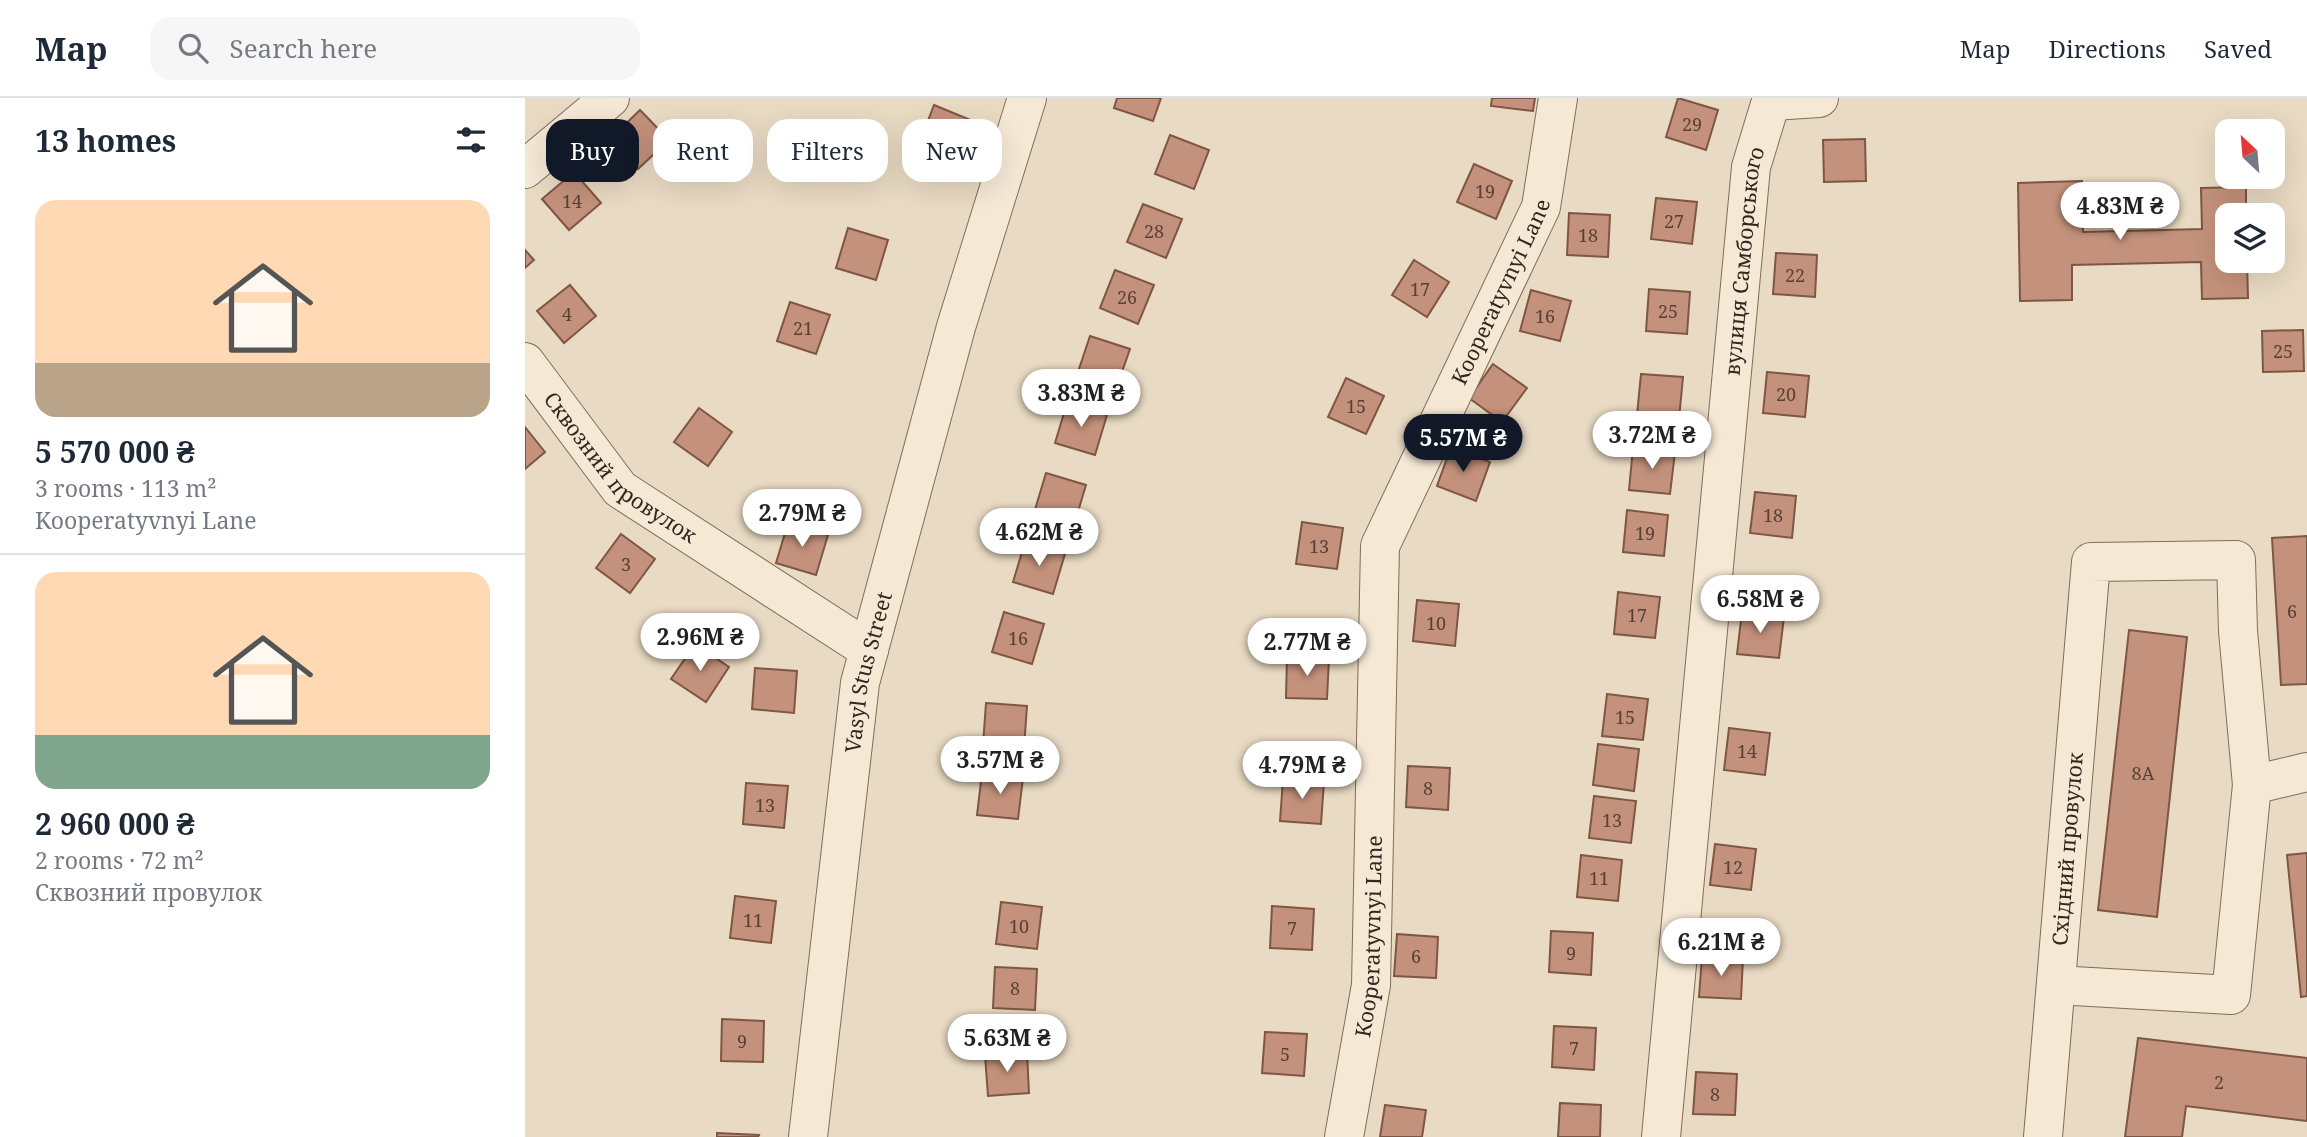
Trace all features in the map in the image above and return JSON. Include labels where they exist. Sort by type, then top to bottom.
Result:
[{"type":"street","points":[[525,169],[610,98]]},
{"type":"street","name":"Vasyl Stus Street","points":[[808,1137],[860,683],[955,327],[1027,98]]},
{"type":"street","name":"Kooperatyvnyi Lane","points":[[1345,1137],[1371,985],[1380,546],[1541,207],[1558,98]]},
{"type":"street","points":[[1772,99],[1819,98]]},
{"type":"street","name":"вулиця Самборського","points":[[1661,1137],[1751,167],[1772,99]]},
{"type":"street","name":"Сквозний провулок","points":[[525,362],[620,489],[869,650]]},
{"type":"street","name":"Східний провулок","points":[[2043,1137],[2091,562],[2236,560],[2238,631],[2252,785]]},
{"type":"street","points":[[2056,985],[2231,995],[2252,785],[2307,772]]},
{"type":"building","points":[[1117,98],[1161,98],[1153,121],[1114,108]]},
{"type":"building","points":[[1492,98],[1535,98],[1533,111],[1491,106]]},
{"type":"building","points":[[1678,98],[1718,110],[1706,150],[1666,137]]},
{"type":"building","points":[[934,105],[968,119],[929,119]]},
{"type":"building","points":[[640,110],[653,123],[653,155],[639,168],[639,119],[631,119]]},
{"type":"building","points":[[1170,135],[1209,150],[1194,189],[1155,174]]},
{"type":"building","points":[[1865,139],[1866,181],[1824,182],[1823,140]]},
{"type":"building","points":[[1474,164],[1512,181],[1496,219],[1457,202]]},
{"type":"building","points":[[2082,181],[2083,232],[2202,229],[2201,188],[2246,189],[2246,203],[2215,203],[2215,273],[2247,273],[2248,298],[2202,299],[2201,262],[2072,265],[2072,300],[2020,301],[2018,183]]},
{"type":"building","points":[[562,182],[583,182],[601,203],[569,230],[542,199]]},
{"type":"building","points":[[1656,198],[1697,202],[1692,244],[1651,239]]},
{"type":"building","points":[[1143,204],[1182,219],[1166,258],[1127,242]]},
{"type":"building","points":[[1569,213],[1610,215],[1608,257],[1567,255]]},
{"type":"building","points":[[848,228],[888,240],[876,280],[836,268]]},
{"type":"building","points":[[525,250],[534,260],[525,268]]},
{"type":"building","points":[[1776,253],[1817,255],[1815,297],[1773,294]]},
{"type":"building","points":[[1414,260],[1449,282],[1427,317],[1392,295]]},
{"type":"building","points":[[1115,270],[1154,285],[1138,324],[1100,308]]},
{"type":"building","points":[[570,285],[596,316],[564,343],[537,311]]},
{"type":"building","points":[[1649,289],[1690,292],[1687,334],[1646,331]]},
{"type":"building","points":[[1531,290],[1571,301],[1560,341],[1520,331]]},
{"type":"building","points":[[790,302],[830,315],[816,354],[777,341]]},
{"type":"building","points":[[2303,330],[2304,371],[2263,372],[2262,331]]},
{"type":"building","points":[[1090,336],[1130,349],[1116,389],[1077,375]]},
{"type":"building","points":[[1493,364],[1527,388],[1502,422],[1469,398]]},
{"type":"building","points":[[1767,372],[1809,376],[1805,417],[1763,413]]},
{"type":"building","points":[[1641,374],[1683,377],[1679,419],[1637,415]]},
{"type":"building","points":[[1346,378],[1384,396],[1366,434],[1328,417]]},
{"type":"building","points":[[1067,403],[1107,415],[1095,455],[1055,443]]},
{"type":"building","points":[[699,408],[732,432],[708,466],[674,442]]},
{"type":"building","points":[[525,427],[545,452],[525,469]]},
{"type":"building","points":[[1451,447],[1490,462],[1476,501],[1437,486]]},
{"type":"building","points":[[1633,448],[1675,452],[1670,494],[1629,490]]},
{"type":"building","points":[[1046,473],[1086,485],[1074,525],[1034,513]]},
{"type":"building","points":[[1755,492],[1796,496],[1792,538],[1750,533]]},
{"type":"building","points":[[1627,510],[1668,515],[1664,556],[1623,552]]},
{"type":"building","points":[[1302,522],[1343,528],[1337,569],[1296,564]]},
{"type":"building","points":[[788,523],[828,535],[816,575],[776,563]]},
{"type":"building","points":[[621,534],[655,559],[630,593],[596,568]]},
{"type":"building","points":[[2307,536],[2307,684],[2281,685],[2272,538]]},
{"type":"building","points":[[1025,542],[1065,554],[1053,594],[1013,582]]},
{"type":"building","points":[[1618,592],[1660,597],[1655,638],[1614,634]]},
{"type":"building","points":[[1417,600],[1459,604],[1455,646],[1413,641]]},
{"type":"building","points":[[1004,612],[1044,624],[1032,664],[992,652]]},
{"type":"building","points":[[1742,612],[1784,617],[1779,658],[1737,654]]},
{"type":"building","points":[[2129,630],[2187,637],[2157,917],[2098,910]]},
{"type":"building","points":[[695,644],[729,667],[706,702],[671,679]]},
{"type":"building","points":[[1287,656],[1329,658],[1327,699],[1286,698]]},
{"type":"building","points":[[755,668],[797,671],[794,713],[752,709]]},
{"type":"building","points":[[1607,694],[1648,699],[1643,740],[1602,736]]},
{"type":"building","points":[[986,703],[1027,706],[1024,748],[983,745]]},
{"type":"building","points":[[1729,728],[1770,733],[1765,775],[1724,770]]},
{"type":"building","points":[[1598,744],[1639,749],[1634,791],[1593,785]]},
{"type":"building","points":[[1408,766],[1450,768],[1448,810],[1406,807]]},
{"type":"building","points":[[982,773],[1023,778],[1018,819],[977,815]]},
{"type":"building","points":[[1283,779],[1324,782],[1321,824],[1280,821]]},
{"type":"building","points":[[746,783],[788,786],[784,828],[743,824]]},
{"type":"building","points":[[1594,796],[1636,801],[1631,843],[1589,838]]},
{"type":"building","points":[[1715,844],[1756,849],[1751,890],[1710,885]]},
{"type":"building","points":[[2307,853],[2307,996],[2301,997],[2287,855]]},
{"type":"building","points":[[1581,855],[1622,860],[1618,901],[1577,897]]},
{"type":"building","points":[[735,896],[776,901],[771,943],[730,938]]},
{"type":"building","points":[[1001,902],[1042,907],[1037,949],[996,944]]},
{"type":"building","points":[[1272,906],[1314,909],[1312,950],[1270,948]]},
{"type":"building","points":[[1551,931],[1593,933],[1591,975],[1549,972]]},
{"type":"building","points":[[1397,934],[1438,937],[1436,978],[1394,976]]},
{"type":"building","points":[[1702,956],[1743,958],[1741,999],[1699,997]]},
{"type":"building","points":[[995,967],[1037,969],[1035,1010],[993,1008]]},
{"type":"building","points":[[722,1019],[764,1021],[763,1062],[721,1061]]},
{"type":"building","points":[[1554,1026],[1596,1028],[1594,1070],[1552,1067]]},
{"type":"building","points":[[1265,1032],[1307,1034],[1304,1076],[1262,1073]]},
{"type":"building","points":[[2138,1038],[2307,1058],[2307,1121],[2186,1106],[2182,1137],[2125,1137]]},
{"type":"building","points":[[1027,1052],[1029,1093],[988,1096],[985,1055]]},
{"type":"building","points":[[1696,1072],[1737,1074],[1735,1115],[1693,1114]]},
{"type":"building","points":[[1560,1103],[1601,1105],[1600,1137],[1558,1137]]},
{"type":"building","points":[[1385,1105],[1426,1110],[1422,1137],[1380,1137]]},
{"type":"building","points":[[717,1133],[759,1135],[717,1137]]}]
